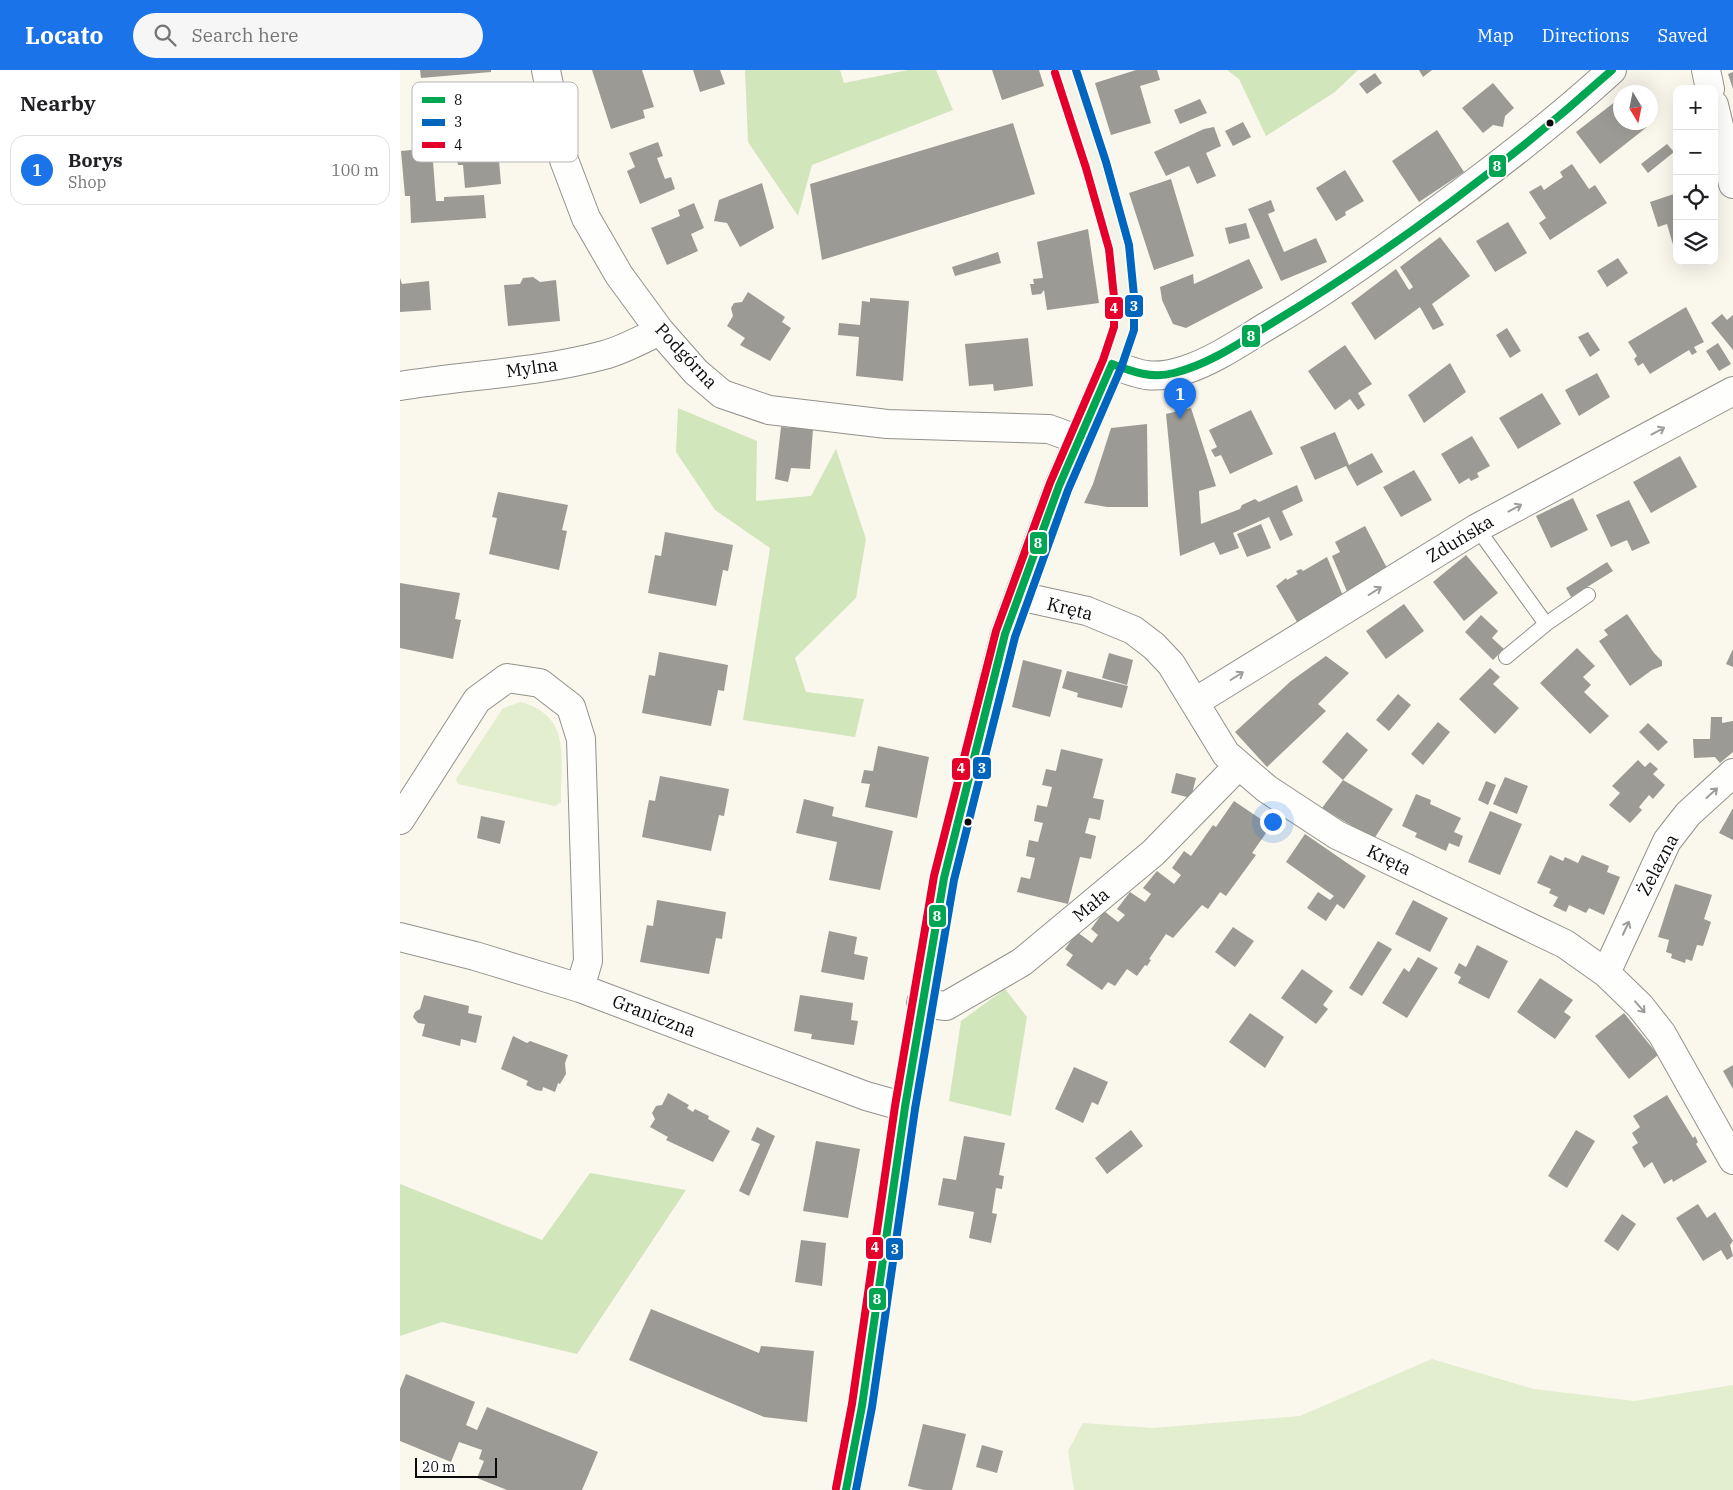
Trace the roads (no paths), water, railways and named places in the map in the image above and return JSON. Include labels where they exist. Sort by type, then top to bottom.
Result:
[{"type":"street","points":[[846,1490],[862,1406],[921,1002],[944,878],[1005,634],[1079,440],[1112,364],[1124,329],[1124,297],[1119,247],[1096,165],[1065,70]]},
{"type":"street","points":[[1112,364],[1142,376],[1186,370],[1223,352],[1286,315],[1341,280],[1476,183],[1586,94],[1612,70]]},
{"type":"street","points":[[1706,70],[1709,85]]},
{"type":"street","points":[[1718,122],[1733,184]]},
{"type":"street","name":"Podgórna","points":[[565,162],[586,218],[620,275],[660,331],[696,372],[722,394],[769,410],[887,424],[1049,429],[1079,440]]},
{"type":"street","name":"Mylna","points":[[400,386],[456,376],[530,370],[605,355],[660,331]]},
{"type":"street","name":"Zduńska","points":[[1195,702],[1477,528],[1733,391]]},
{"type":"street","name":"Kręta","points":[[1019,596],[1087,611],[1133,630],[1154,646],[1171,664],[1226,754],[1267,789],[1337,835],[1564,944],[1606,972],[1640,1006],[1662,1034],[1733,1160]]},
{"type":"street","points":[[400,820],[477,700],[507,678],[540,684],[570,707],[581,739],[582,749],[588,961],[580,988]]},
{"type":"street","name":"Mała","points":[[921,1002],[946,1006],[1022,962],[1153,853],[1238,766]]},
{"type":"street","name":"Żelazna","points":[[1606,972],[1667,840],[1688,814],[1733,773]]},
{"type":"street","name":"Graniczna","points":[[400,937],[475,956],[580,988],[866,1096],[905,1107]]},
{"type":"lane","points":[[1477,528],[1546,624]]},
{"type":"lane","points":[[1506,657],[1546,624],[1588,595]]},
{"type":"place","name":"Borys","points":[[1180,419]]}]
